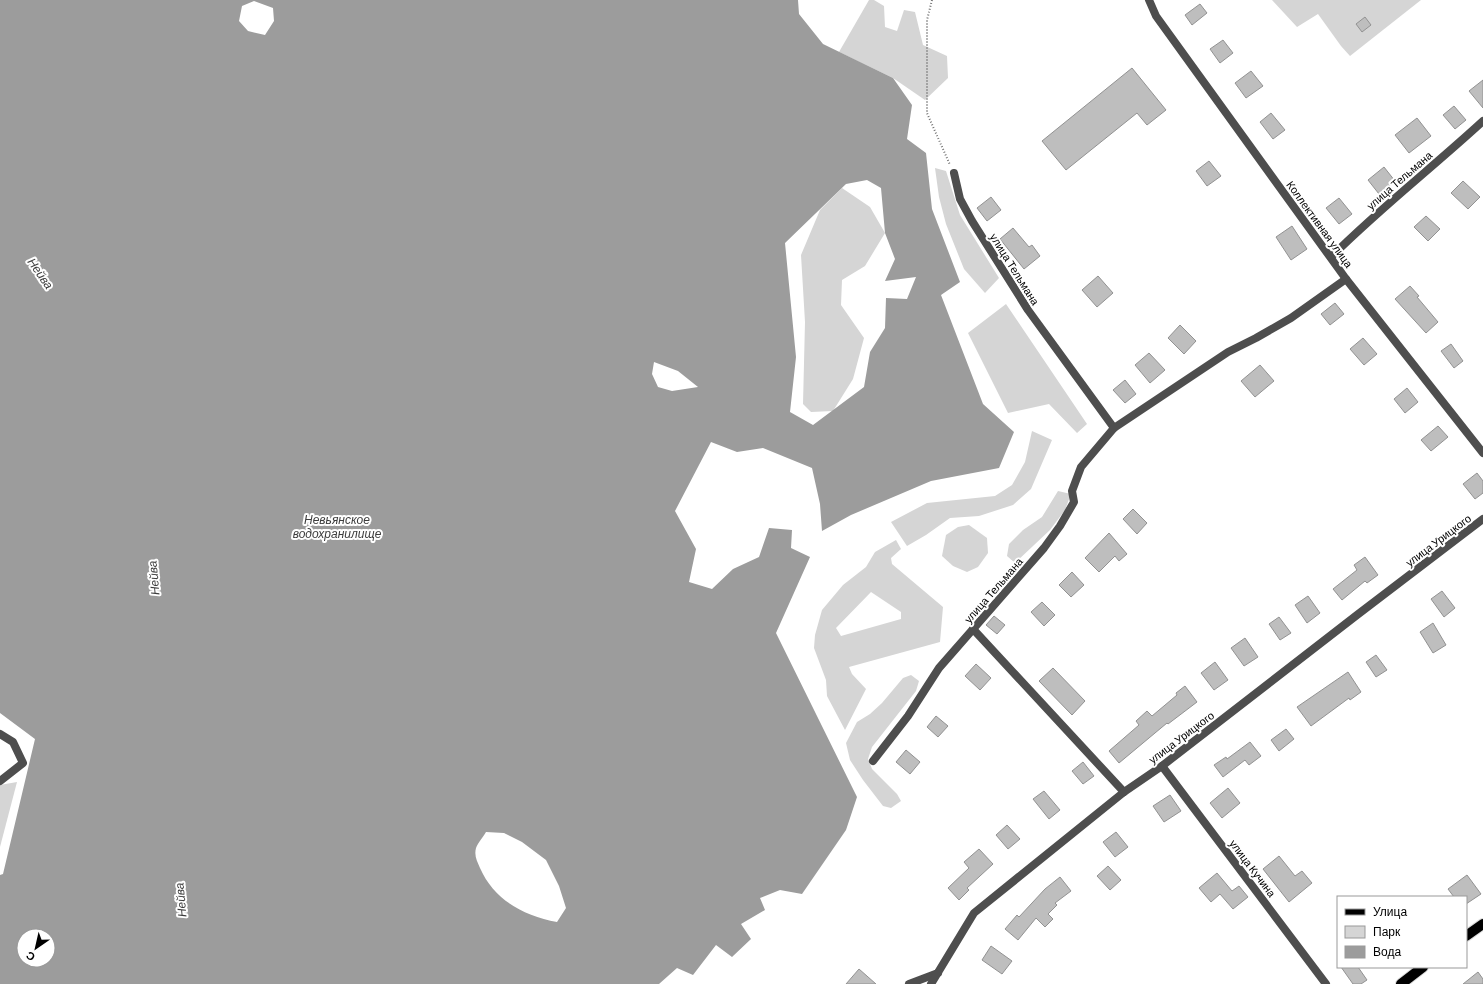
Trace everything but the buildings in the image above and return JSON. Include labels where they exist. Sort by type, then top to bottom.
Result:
[{"type":"main road","points":[[1467,935],[1483,924]]},
{"type":"main road","points":[[1401,984],[1422,968]]},
{"type":"street","name":"Коллективная улица","points":[[1149,0],[1156,16],[1346,279],[1483,453]]},
{"type":"street","name":"улица Тельмана","points":[[1331,257],[1364,224],[1483,121]]},
{"type":"street","name":"улица Тельмана","points":[[954,173],[960,199],[1004,272],[1028,310],[1114,428]]},
{"type":"street","name":"улица Тельмана","points":[[873,761],[908,716],[939,668],[1044,548],[1060,526],[1074,502],[1072,491],[1081,467],[1114,428],[1228,352],[1291,318],[1346,279]]},
{"type":"street","name":"улица Урицкого","points":[[931,984],[974,913],[1124,792],[1162,766],[1357,614],[1483,519]]},
{"type":"street","points":[[973,629],[1124,792]]},
{"type":"street","points":[[0,734],[13,742],[23,763],[0,782]]},
{"type":"street","name":"улица Кучина","points":[[1162,766],[1326,984]]},
{"type":"street","points":[[909,984],[938,973]]},
{"type":"path","points":[[932,0],[927,20],[927,113],[954,173]]},
{"type":"green space","points":[[869,0],[874,0],[884,6],[885,27],[897,31],[904,10],[915,12],[923,45],[947,56],[948,78],[925,100],[893,78],[839,52]]},
{"type":"green space","points":[[1272,0],[1421,0],[1350,56],[1318,14],[1297,27]]},
{"type":"green space","points":[[935,168],[946,171],[960,215],[999,278],[985,293],[964,269],[946,224],[939,197]]},
{"type":"green space","points":[[842,188],[870,207],[885,233],[865,266],[842,280],[841,305],[864,338],[853,379],[833,411],[811,412],[803,404],[805,322],[801,255],[820,210]]},
{"type":"green space","points":[[1006,304],[1087,424],[1077,433],[1049,404],[1008,413],[968,333]]},
{"type":"green space","points":[[1032,431],[1052,440],[1031,489],[1013,505],[979,516],[950,518],[907,546],[891,522],[927,503],[995,496],[1012,485],[1025,462]]},
{"type":"green space","points":[[1058,491],[1071,494],[1065,510],[1050,530],[1015,563],[1007,556],[1009,544],[1023,530],[1042,517]]},
{"type":"green space","points":[[969,525],[987,538],[988,553],[978,567],[967,572],[953,566],[942,556],[946,535],[958,527]]},
{"type":"green space","points":[[896,540],[901,549],[891,558],[892,564],[943,607],[940,642],[849,667],[852,674],[866,689],[845,730],[827,696],[826,680],[814,648],[815,635],[822,610],[843,585],[866,567],[875,552]],"holes":[[[871,592],[901,612],[901,619],[841,636],[836,628]]]},
{"type":"green space","points":[[911,675],[919,681],[916,691],[872,747],[868,759],[872,769],[897,794],[901,801],[891,808],[883,806],[863,780],[850,760],[846,743],[857,722],[870,714],[882,703],[903,678]]},
{"type":"green space","points":[[17,782],[0,847],[0,785]]},
{"type":"water","name":"Невьянское водохранилище","points":[[0,0],[798,0],[799,14],[823,44],[893,78],[912,105],[907,139],[926,153],[932,209],[960,282],[941,295],[983,404],[1014,432],[999,468],[931,481],[851,515],[822,531],[820,504],[812,468],[763,448],[737,452],[711,442],[675,511],[696,549],[689,582],[712,589],[733,569],[759,557],[769,528],[792,530],[791,548],[810,557],[776,633],[857,797],[846,830],[802,894],[780,890],[760,898],[765,910],[741,924],[751,939],[732,957],[716,945],[693,975],[677,968],[659,984],[0,984],[0,875],[3,874],[35,739],[0,713]],"holes":[[[254,1],[273,8],[274,21],[265,35],[248,31],[239,21],[242,6]],[[867,180],[881,188],[885,233],[895,259],[885,281],[916,277],[907,299],[886,298],[885,328],[870,352],[864,387],[813,425],[790,412],[796,357],[785,243],[846,184]],[[654,362],[678,371],[698,387],[672,391],[658,387],[652,374]],[[486,832],[504,833],[522,842],[546,860],[559,886],[566,908],[557,922],[533,916],[522,911],[511,905],[493,889],[480,868],[475,851]]]},
{"type":"water label","name":"Нейва","points":[[41,273]]},
{"type":"water label","name":"Нейва","points":[[153,578]]},
{"type":"water label","name":"Нейва","points":[[180,900]]}]
